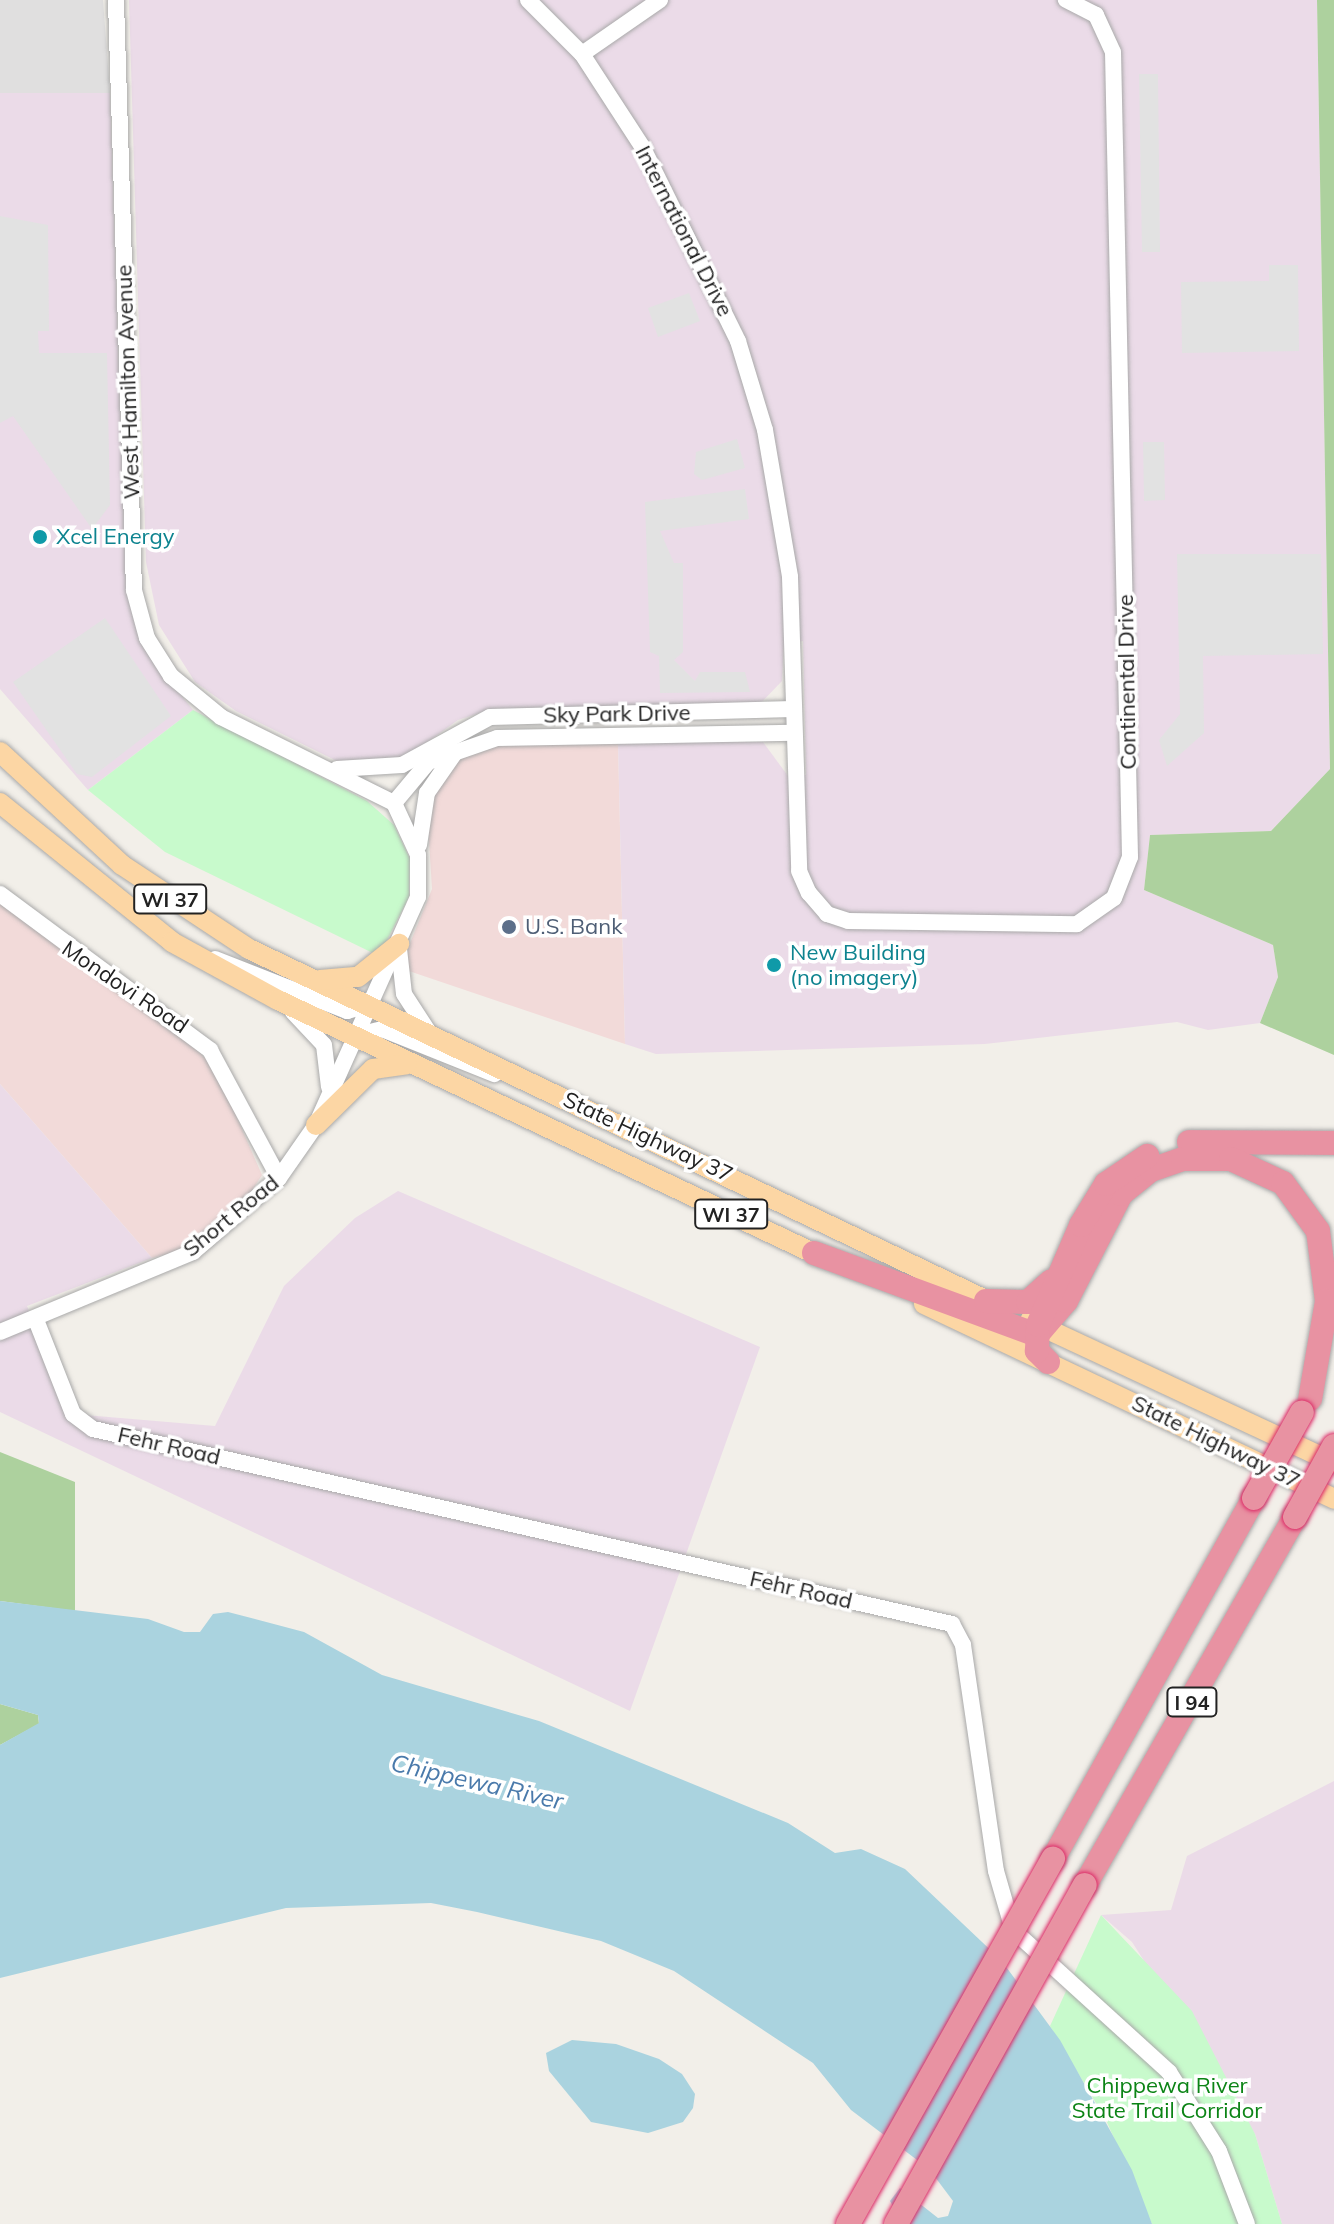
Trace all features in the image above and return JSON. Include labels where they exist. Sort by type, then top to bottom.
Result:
[{"type":"highway","points":[[986,1301],[1038,1296],[1106,1184],[1162,1149],[1202,1140],[1334,1143]]},
{"type":"highway","points":[[1040,1329],[1121,1194],[1151,1170],[1183,1159],[1231,1159],[1283,1183],[1318,1231],[1327,1301],[1306,1406]]},
{"type":"highway","points":[[1048,1362],[1040,1329],[1072,1244]]},
{"type":"highway","points":[[814,1253],[1040,1329]]},
{"type":"highway","name":"I 94","points":[[848,2224],[1334,1356]]},
{"type":"highway","name":"I 94","points":[[896,2224],[1334,1446]]},
{"type":"main road","name":"State Highway 37","points":[[0,752],[80,831],[164,896],[313,980],[548,1090],[1040,1329],[1334,1463]]},
{"type":"main road","name":"State Highway 37","points":[[0,803],[122,907],[198,956],[284,1002],[1334,1499]]},
{"type":"main road","points":[[313,980],[358,977],[399,944]]},
{"type":"main road","points":[[316,1125],[373,1069],[414,1064]]},
{"type":"street","name":"West Hamilton Avenue","points":[[116,0],[134,590],[147,638],[171,676],[221,717],[394,803]]},
{"type":"street","name":"International Drive","points":[[528,0],[582,54],[694,239],[738,341],[765,430],[790,577],[794,733]]},
{"type":"street","points":[[582,54],[660,0]]},
{"type":"street","name":"Continental Drive","points":[[794,733],[799,871],[827,914],[848,921],[1077,924],[1114,898],[1126,879],[1113,52],[1096,15],[1066,0]]},
{"type":"street","name":"Sky Park Drive","points":[[418,855],[427,793],[452,743],[476,720],[504,716],[793,709]]},
{"type":"street","name":"Sky Park Drive","points":[[322,766],[389,768],[452,743],[497,738],[794,733]]},
{"type":"street","points":[[354,1036],[418,897],[418,855],[394,803],[431,761],[452,743]]},
{"type":"street","name":"Mondovi Road","points":[[0,894],[210,1050],[231,1076],[279,1178]]},
{"type":"street","points":[[399,944],[404,994],[430,1034]]},
{"type":"street","points":[[198,956],[347,1011],[368,1005]]},
{"type":"street","points":[[284,1002],[324,1045],[327,1098]]},
{"type":"street","points":[[354,1036],[382,1029],[548,1090]]},
{"type":"street","name":"Short Road","points":[[0,1332],[36,1320],[193,1252],[279,1178],[316,1125],[354,1036]]},
{"type":"street","name":"Fehr Road","points":[[36,1320],[73,1414],[93,1429],[952,1624],[963,1645],[996,1871],[1013,1930],[1169,2072],[1219,2151],[1247,2224]]},
{"type":"shaded area","points":[[0,0],[103,0],[110,93],[0,93]]},
{"type":"shaded area","points":[[129,0],[1317,0],[1330,769],[1271,831],[1150,835],[1144,890],[1273,945],[1278,977],[1260,1023],[1208,1030],[1177,1022],[985,1044],[656,1054],[625,1044],[618,742],[763,742],[788,776],[806,775],[803,641],[784,643],[782,681],[759,705],[489,710],[458,720],[400,762],[343,764],[236,711],[195,682],[159,625],[146,562]]},
{"type":"shaded area","points":[[1139,74],[1158,74],[1160,252],[1142,252]]},
{"type":"shaded area","points":[[0,93],[110,93],[126,587],[145,650],[193,710],[88,790],[0,689]]},
{"type":"shaded area","points":[[0,216],[48,225],[49,331],[38,331],[39,353],[107,353],[110,505],[92,529],[13,416],[0,423]]},
{"type":"shaded area","points":[[1269,265],[1298,265],[1299,351],[1182,353],[1181,282],[1269,281]]},
{"type":"shaded area","points":[[689,293],[700,321],[658,337],[648,308]]},
{"type":"shaded area","points":[[737,439],[745,468],[702,480],[694,474],[696,452]]},
{"type":"shaded area","points":[[1143,442],[1164,442],[1165,500],[1144,501]]},
{"type":"shaded area","points":[[745,489],[749,519],[660,531],[674,563],[683,563],[683,652],[674,660],[695,681],[700,672],[745,672],[750,692],[660,693],[659,656],[650,652],[645,502]]},
{"type":"shaded area","points":[[1177,554],[1321,554],[1323,654],[1203,656],[1204,733],[1167,766],[1159,740],[1180,714]]},
{"type":"shaded area","points":[[105,618],[171,716],[92,777],[77,774],[13,682]]},
{"type":"shaded area","points":[[618,742],[625,1044],[400,968],[432,889],[427,808],[451,764],[488,744]]},
{"type":"shaded area","points":[[0,904],[183,1035],[216,1070],[262,1175],[246,1200],[184,1250],[152,1258],[0,1084]]},
{"type":"shaded area","points":[[0,1084],[152,1258],[27,1306],[73,1414],[215,1426],[284,1286],[355,1218],[398,1191],[760,1347],[630,1711],[0,1412]]},
{"type":"shaded area","points":[[1334,1781],[1334,2224],[1282,2224],[1255,2134],[1132,1942],[1101,1915],[1171,1910],[1187,1856]]},
{"type":"green space","points":[[1317,0],[1334,0],[1334,1055],[1260,1023],[1278,977],[1273,945],[1144,890],[1150,835],[1271,831],[1330,769]]},
{"type":"green space","points":[[193,710],[367,801],[394,825],[410,859],[409,897],[379,956],[165,852],[88,790]]},
{"type":"green space","points":[[0,1452],[75,1482],[75,1611],[0,1601]]},
{"type":"green space","points":[[0,1704],[38,1715],[39,1724],[0,1745]]},
{"type":"green space","name":"Chippewa River State Trail Corridor","points":[[1101,1915],[1192,2011],[1255,2134],[1282,2224],[1152,2224],[1106,2120],[1050,2026]]},
{"type":"water","name":"Chippewa River","points":[[0,1601],[148,1619],[184,1632],[200,1632],[213,1614],[228,1612],[304,1632],[382,1675],[539,1721],[788,1823],[835,1853],[861,1849],[905,1869],[1001,1960],[1060,2040],[1132,2170],[1152,2224],[903,2224],[890,2201],[900,2188],[938,2218],[948,2216],[953,2201],[929,2169],[851,2110],[813,2063],[674,1971],[601,1941],[477,1912],[431,1903],[286,1908],[0,1978],[0,1745],[39,1723],[38,1715],[0,1704]]},
{"type":"water","points":[[572,2040],[616,2044],[659,2059],[682,2074],[695,2094],[693,2108],[683,2122],[648,2133],[591,2122],[549,2071],[546,2053]]},
{"type":"place","name":"Xcel Energy","points":[[40,537]]},
{"type":"place","name":"U.S. Bank","points":[[509,927]]},
{"type":"place","name":"New Building (no imagery)","points":[[774,965]]}]
